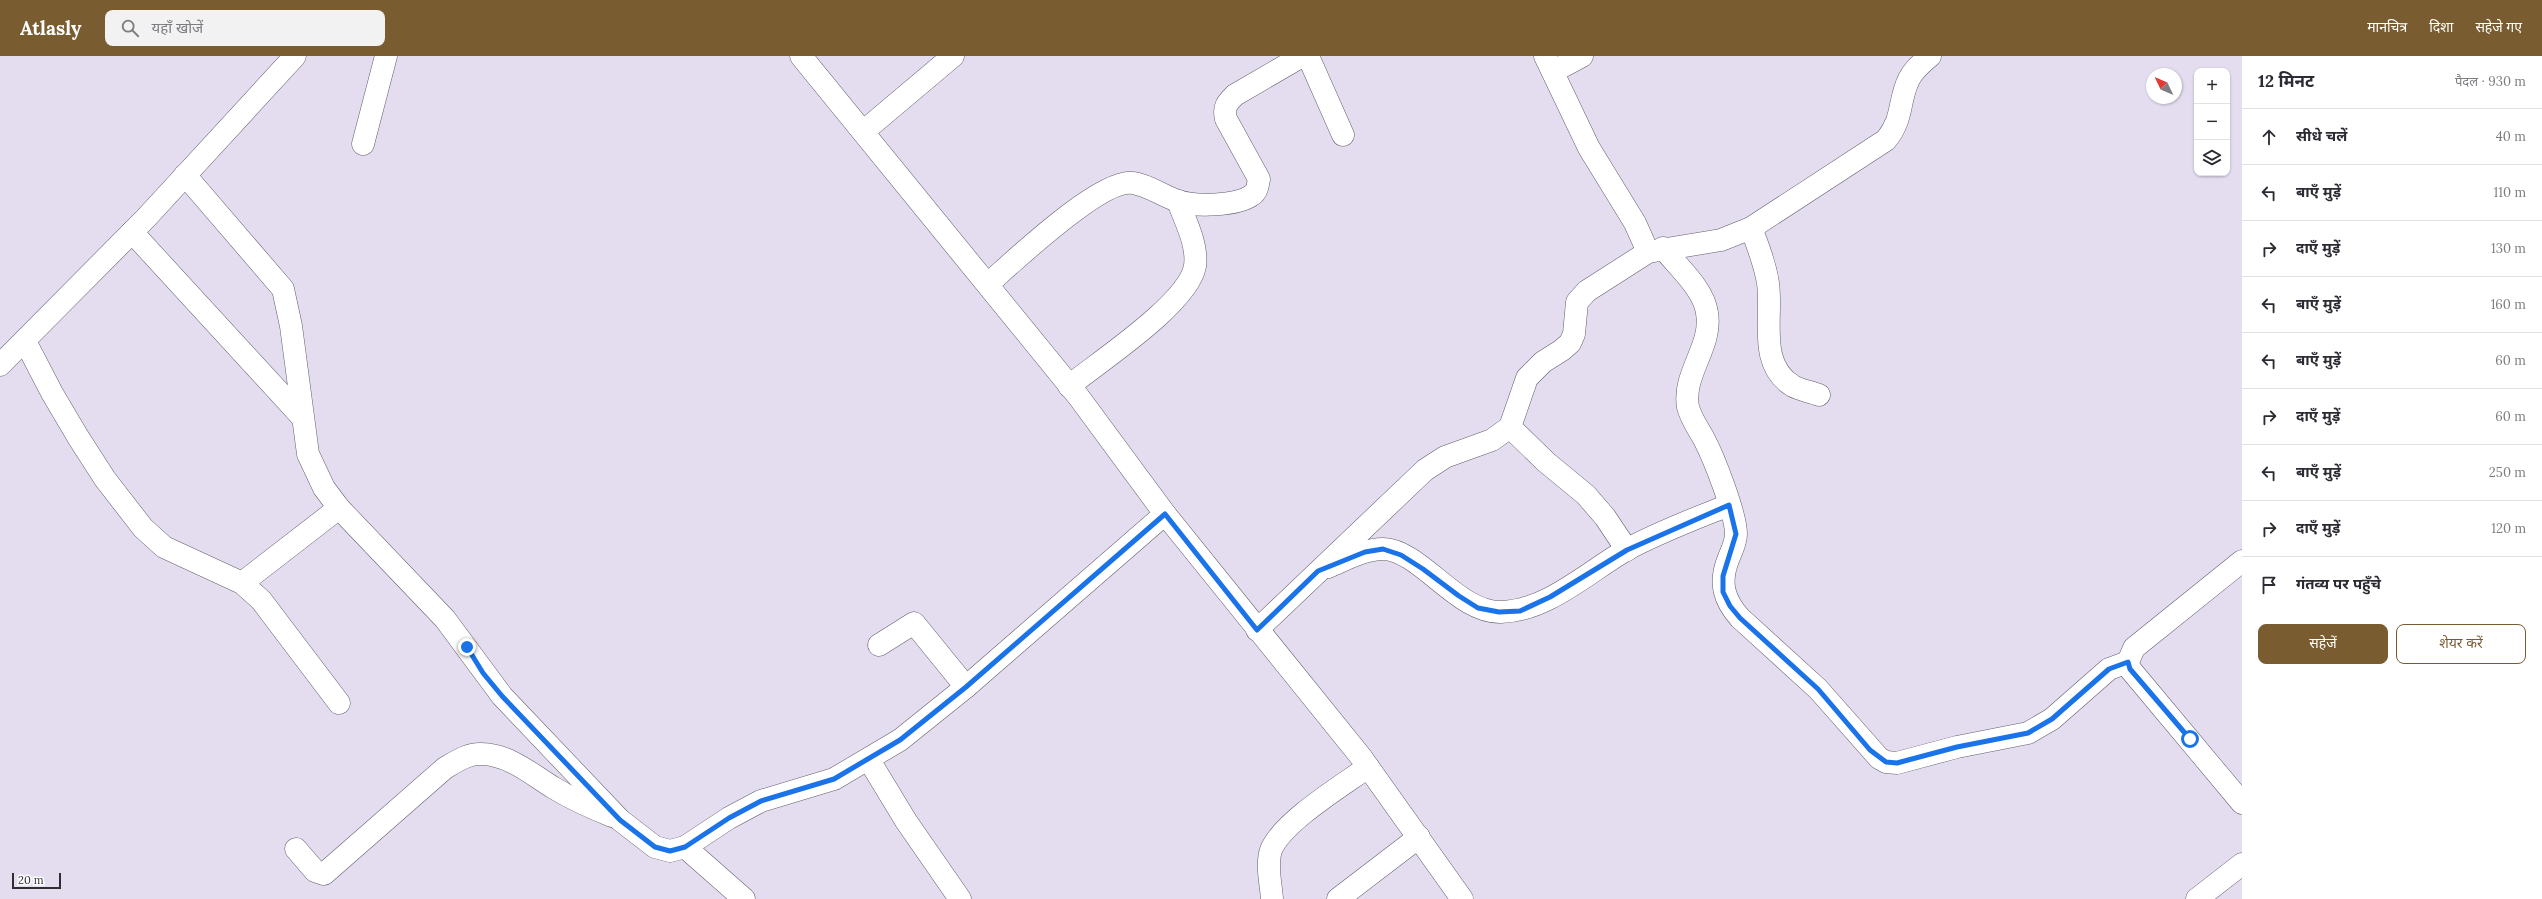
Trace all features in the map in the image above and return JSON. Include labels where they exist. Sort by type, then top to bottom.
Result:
[{"type":"street","points":[[0,366],[132,232],[295,56]]},
{"type":"street","points":[[363,144],[386,56]]},
{"type":"street","points":[[801,56],[988,284],[1069,386],[1165,514],[1368,767],[1462,899]]},
{"type":"street","points":[[864,132],[953,56]]},
{"type":"street","points":[[988,284],[1058,224],[1096,195],[1114,185],[1132,182],[1178,202],[1195,205],[1214,204],[1243,199],[1253,195],[1258,187],[1259,179],[1226,119],[1224,110],[1227,102],[1235,95],[1302,56]]},
{"type":"street","points":[[1308,56],[1343,135]]},
{"type":"street","points":[[1582,56],[1549,64],[1589,148],[1632,218],[1656,250],[1702,296],[1708,313],[1708,330],[1691,376],[1688,400],[1693,422],[1707,446],[1729,505],[1736,534],[1723,576],[1723,592],[1730,606],[1740,618],[1818,689],[1870,750],[1886,762],[1897,763],[1950,748],[2028,733],[2052,719],[2109,669],[2128,662]]},
{"type":"street","points":[[1257,630],[1425,470],[1446,457],[1492,440],[1510,427],[1527,378],[1543,362],[1562,350],[1570,342],[1574,334],[1577,302],[1587,291],[1604,279],[1656,250],[1721,240],[1751,228],[1886,140],[1899,120],[1909,79],[1916,68],[1930,56]]},
{"type":"street","points":[[185,175],[282,289],[291,326],[301,416],[308,454],[324,488],[339,508],[445,619],[502,696],[620,820],[655,847],[670,851],[685,847],[729,818],[761,801],[834,779],[869,760],[900,740],[966,687],[1165,514]]},
{"type":"street","points":[[1069,386],[1168,308],[1186,288],[1195,266],[1193,244],[1178,202]]},
{"type":"street","points":[[1751,228],[1762,256],[1768,283],[1770,354],[1778,372],[1793,386],[1819,395]]},
{"type":"street","points":[[132,232],[301,416]]},
{"type":"street","points":[[25,341],[52,394],[78,437],[105,479],[143,528],[164,547],[242,583],[261,600],[340,703]]},
{"type":"street","points":[[1510,427],[1546,462],[1586,495],[1605,518],[1627,550]]},
{"type":"street","points":[[1318,571],[1365,552],[1383,549],[1401,555],[1478,608],[1499,612],[1520,611],[1550,597],[1627,550],[1729,505]]},
{"type":"street","points":[[242,583],[339,508]]},
{"type":"street","points":[[2242,561],[2134,648],[2128,662],[2130,669],[2242,803]]},
{"type":"street","points":[[879,645],[914,623],[966,687]]},
{"type":"street","points":[[296,849],[315,871],[324,874],[445,768],[465,757],[481,754],[499,756],[519,765],[588,807],[620,820]]},
{"type":"street","points":[[869,760],[906,820],[960,899]]},
{"type":"street","points":[[1272,899],[1269,865],[1271,851],[1277,839],[1292,823],[1368,767]]},
{"type":"street","points":[[1338,899],[1419,837]]},
{"type":"street","points":[[685,847],[744,899]]},
{"type":"street","points":[[2197,899],[2242,864]]},
{"type":"route","points":[[467,647],[483,673],[502,696],[620,820],[655,847],[670,851],[685,847],[745,808],[784,793],[834,779],[869,760],[900,740],[966,687],[1165,514],[1257,630],[1318,571],[1365,552],[1383,549],[1401,555],[1478,608],[1499,612],[1520,611],[1550,597],[1627,550],[1669,530],[1729,505],[1736,534],[1734,546],[1723,576],[1723,592],[1730,606],[1740,618],[1818,689],[1870,750],[1886,762],[1897,763],[1957,747],[2028,733],[2039,728],[2052,719],[2109,669],[2118,664],[2128,662],[2130,669],[2190,739]]}]
